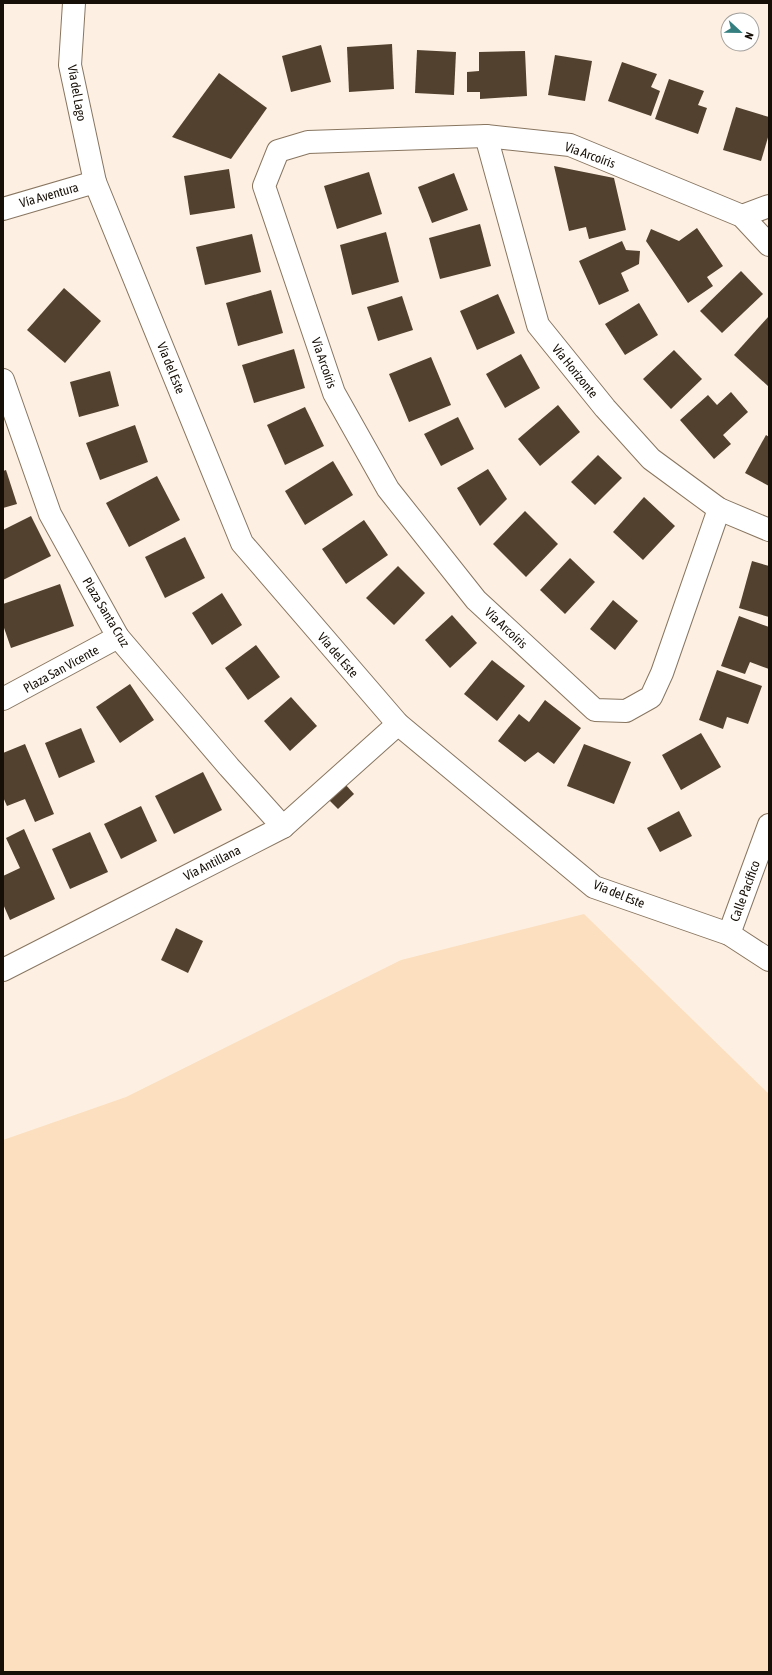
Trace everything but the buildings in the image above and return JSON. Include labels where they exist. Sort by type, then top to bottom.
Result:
[{"type":"street","name":"Vía del Lago","points":[[74,3],[70,65],[95,182]]},
{"type":"street","name":"Vía Arcoíris","points":[[719,508],[662,674],[651,697],[626,711],[595,710],[476,600],[388,489],[334,393],[264,186],[278,151],[308,142],[486,136],[570,145],[742,216],[769,245]]},
{"type":"street","name":"Vía Horizonte","points":[[486,136],[538,325],[605,408],[651,459],[719,508],[769,530]]},
{"type":"street","name":"Vía Aventura","points":[[3,209],[95,182]]},
{"type":"street","name":"Vía del Este","points":[[95,182],[242,543],[398,724],[594,887],[729,934],[769,960]]},
{"type":"street","points":[[742,216],[769,206]]},
{"type":"street","name":"Plaza Santa Cruz","points":[[3,380],[50,514],[118,637],[229,767],[283,827]]},
{"type":"street","name":"Plaza San Vicente","points":[[3,699],[118,637]]},
{"type":"street","name":"Vía Antillana","points":[[3,970],[283,827],[398,724]]},
{"type":"street","name":"Calle Pacífico","points":[[729,934],[769,825]]},
{"type":"shaded area","points":[[584,914],[769,1094],[769,1672],[3,1672],[3,1140],[126,1097],[401,960]]}]
